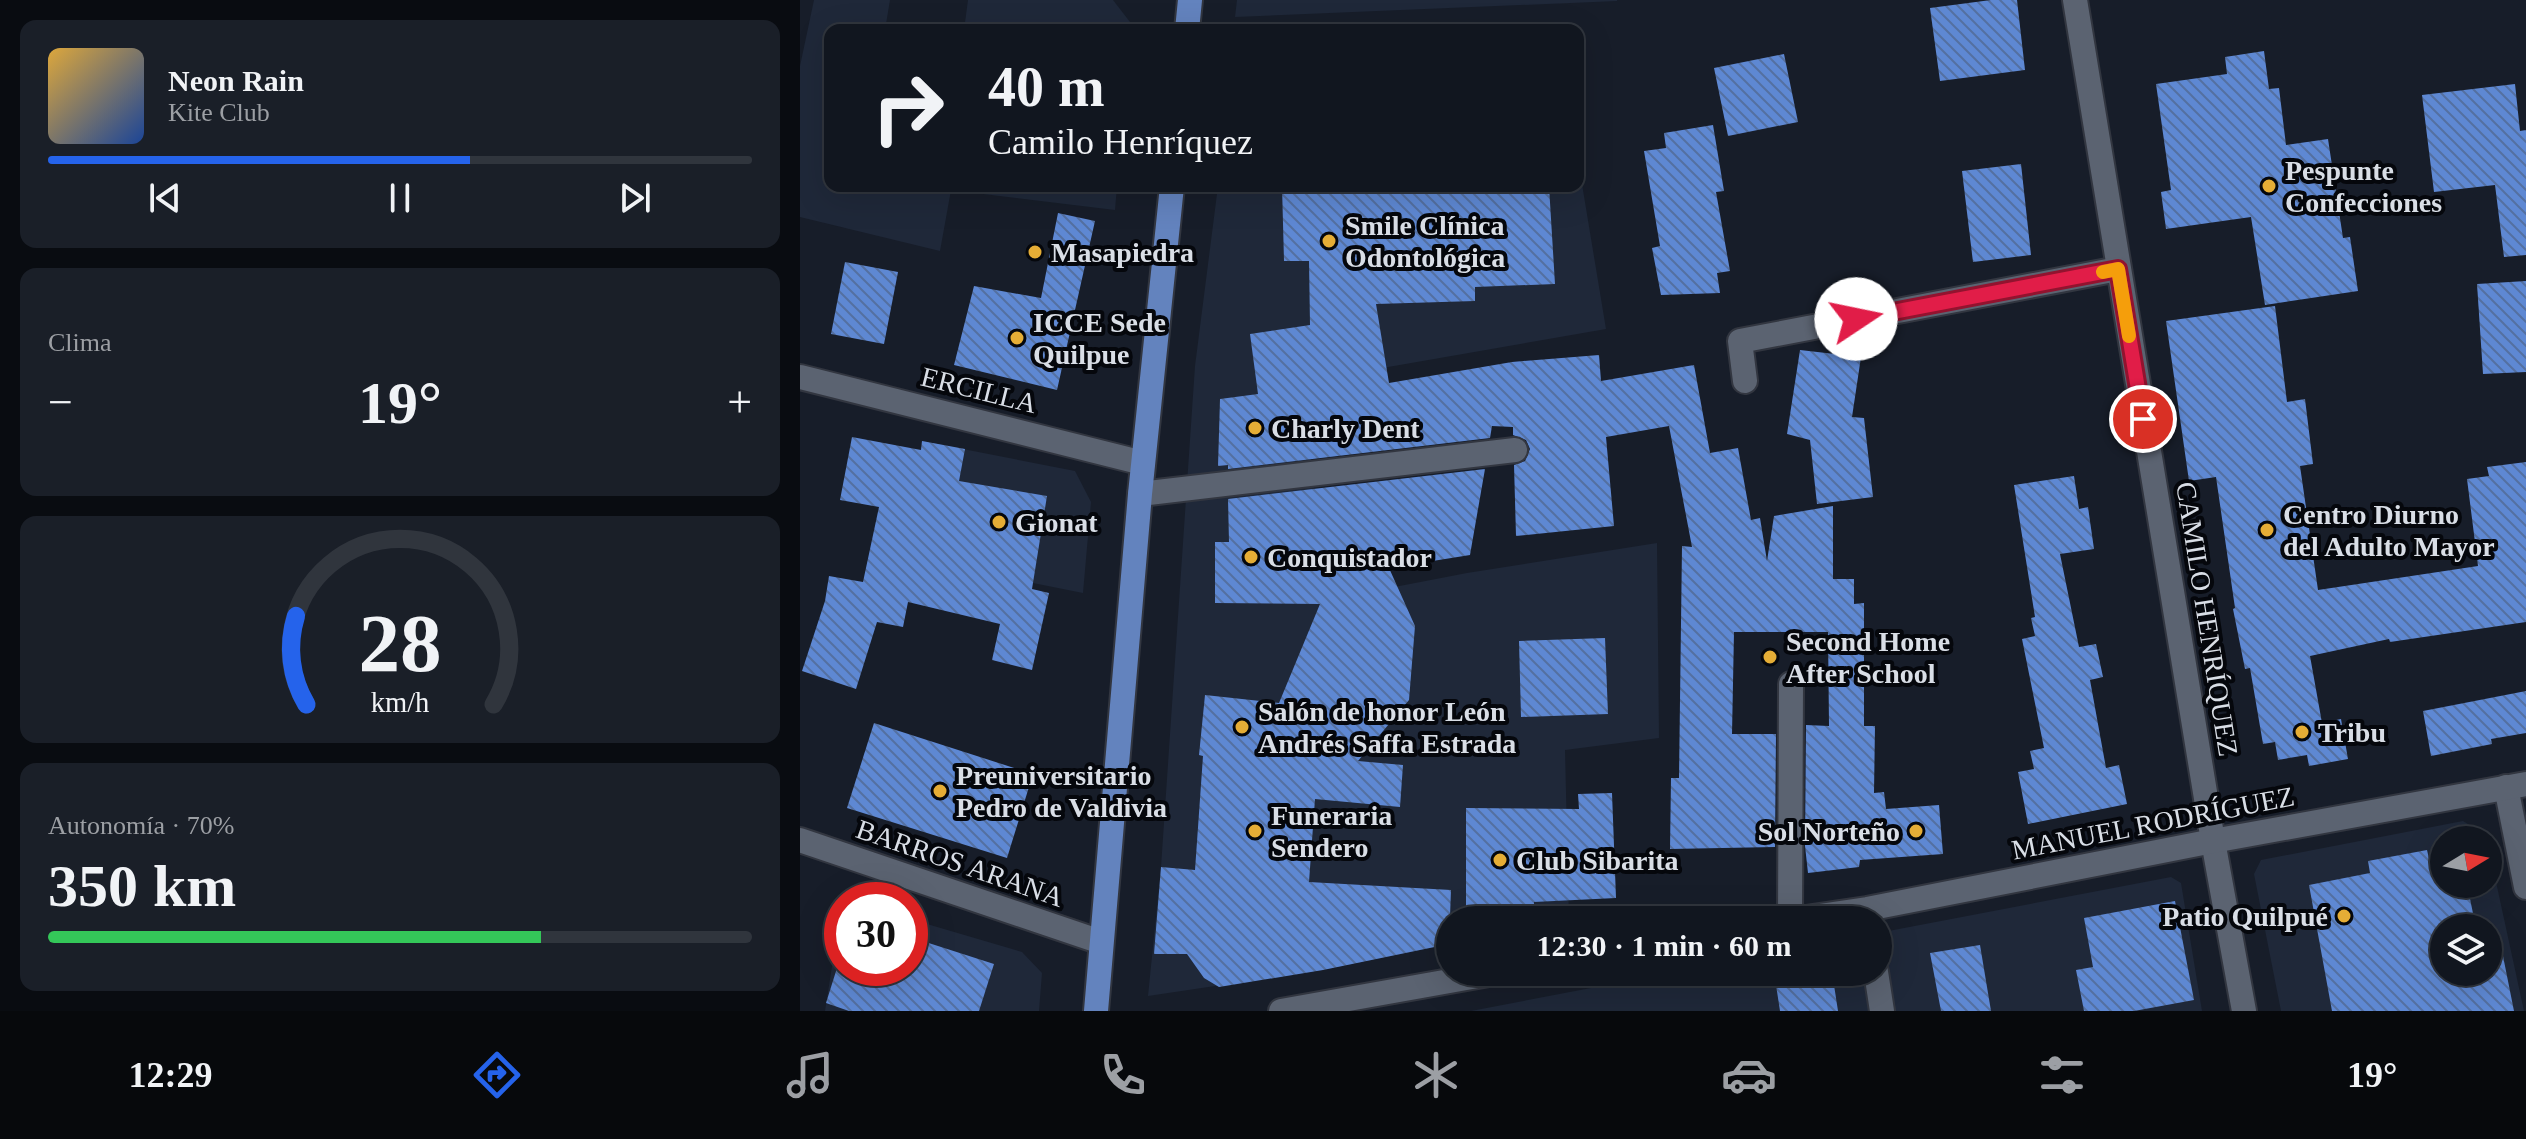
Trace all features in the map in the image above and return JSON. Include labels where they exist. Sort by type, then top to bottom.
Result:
[{"type":"main road","points":[[1188,24],[1190,0]]},
{"type":"main road","points":[[1096,1011],[1140,494],[1171,192]]},
{"type":"street","name":"CAMILO HENRÍQUEZ","points":[[2075,0],[2213,841],[2244,1011]]},
{"type":"street","points":[[1745,381],[1740,341],[2118,269]]},
{"type":"street","name":"ERCILLA","points":[[800,377],[1143,463]]},
{"type":"street","points":[[1140,494],[1515,450]]},
{"type":"street","points":[[1791,684],[1791,906]]},
{"type":"street","points":[[2516,786],[2526,887]]},
{"type":"street","name":"MANUEL RODRÍGUEZ","points":[[1892,910],[2213,841],[2516,786]]},
{"type":"street","name":"BARROS ARANA","points":[[800,840],[1101,942]]},
{"type":"street","points":[[1281,1011],[1436,983]]},
{"type":"street","points":[[1878,986],[1882,1011]]},
{"type":"shaded area","points":[[814,0],[890,0],[886,24],[824,24],[824,192],[951,192],[940,251],[800,217],[800,66]]},
{"type":"shaded area","points":[[968,0],[1113,0],[1130,22],[1130,24],[965,24]]},
{"type":"shaded area","points":[[1237,0],[1617,0],[1617,1],[1235,17]]},
{"type":"shaded area","points":[[967,192],[1116,192],[1115,210]]},
{"type":"shaded area","points":[[1217,192],[1583,192],[1606,329],[1302,382],[1327,600],[1467,573],[1657,543],[1659,738],[1565,750],[1569,906],[1436,906],[1436,947],[1323,970],[1148,996],[1161,867],[1195,366]]},
{"type":"shaded area","name":"Gionat","points":[[922,441],[1075,471],[1091,502],[1083,593],[1033,583],[905,542]]},
{"type":"shaded area","points":[[2463,821],[2471,826],[2437,826]]},
{"type":"shaded area","points":[[2430,827],[2430,898],[2499,898],[2524,1011],[2281,1011],[2254,874],[2261,860]]},
{"type":"shaded area","points":[[2171,877],[2181,883],[2202,1011],[1471,1011],[1602,986],[1892,986],[1892,930]]},
{"type":"shaded area","points":[[928,924],[1022,952],[1042,973],[1039,1011],[825,1011],[829,986],[928,986]]},
{"type":"building","points":[[2017,0],[2025,70],[1940,81],[1930,8]]},
{"type":"building","points":[[2264,51],[2269,89],[2279,88],[2286,145],[2328,139],[2343,238],[2350,237],[2358,291],[2265,305],[2251,217],[2166,229],[2161,192],[2171,190],[2156,84],[2227,74],[2225,57]]},
{"type":"building","points":[[1784,54],[1798,122],[1728,136],[1714,68]]},
{"type":"building","points":[[2515,84],[2520,131],[2526,130],[2526,255],[2504,257],[2495,185],[2434,192],[2422,95]]},
{"type":"building","points":[[1713,125],[1724,191],[1716,192],[1730,271],[1717,273],[1720,293],[1661,295],[1652,248],[1660,246],[1644,151],[1666,148],[1664,133]]},
{"type":"building","points":[[2021,164],[2031,255],[1973,262],[1962,171]]},
{"type":"building","points":[[1282,192],[1549,192],[1555,284],[1475,287],[1475,301],[1376,304],[1389,383],[1512,362],[1599,355],[1601,381],[1694,365],[1710,453],[1738,448],[1751,520],[1760,518],[1767,561],[1774,516],[1833,506],[1833,579],[1854,579],[1854,604],[1864,603],[1864,726],[1875,726],[1874,793],[1884,792],[1886,809],[1939,805],[1943,854],[1860,860],[1859,867],[1808,873],[1805,846],[1806,725],[1829,726],[1828,632],[1734,632],[1732,734],[1776,734],[1775,847],[1670,849],[1671,778],[1679,778],[1682,546],[1692,547],[1669,426],[1606,437],[1614,526],[1516,536],[1514,465],[1525,461],[1530,449],[1526,440],[1513,435],[1513,427],[1492,426],[1490,438],[1228,469],[1228,465],[1218,466],[1220,399],[1258,394],[1250,334],[1310,325],[1309,261],[1284,261]]},
{"type":"building","points":[[1058,213],[1095,221],[1057,390],[954,365],[974,286],[1041,298]]},
{"type":"building","points":[[845,262],[898,272],[884,344],[831,334]]},
{"type":"building","points":[[2526,281],[2526,372],[2483,374],[2477,284]]},
{"type":"building","points":[[2275,306],[2287,402],[2305,399],[2313,464],[2300,466],[2318,590],[2478,566],[2467,479],[2489,476],[2487,467],[2526,462],[2526,622],[2390,642],[2389,639],[2310,656],[2322,723],[2341,719],[2348,759],[2309,766],[2307,755],[2278,760],[2275,742],[2263,744],[2250,668],[2245,669],[2233,609],[2216,477],[2189,481],[2166,321]]},
{"type":"building","points":[[1800,350],[1861,357],[1852,417],[1864,418],[1873,497],[1817,504],[1810,440],[1787,434]]},
{"type":"building","points":[[852,437],[921,450],[922,441],[965,449],[959,481],[1047,496],[1032,589],[1049,593],[1032,670],[992,660],[1000,624],[908,602],[903,627],[877,622],[856,689],[802,671],[825,601],[829,576],[863,582],[879,507],[840,500]]},
{"type":"building","points":[[1485,469],[1470,555],[1389,568],[1415,626],[1409,700],[1358,761],[1403,765],[1400,807],[1315,799],[1309,882],[1451,890],[1450,906],[1436,906],[1436,947],[1219,987],[1204,978],[1187,954],[1154,954],[1161,867],[1195,870],[1203,756],[1199,755],[1205,695],[1279,703],[1320,604],[1215,603],[1215,542],[1229,542],[1228,499]]},
{"type":"building","points":[[2074,476],[2079,509],[2088,507],[2094,549],[2060,554],[2079,647],[2096,644],[2103,677],[2090,680],[2106,768],[2119,765],[2127,804],[2028,824],[2018,772],[2034,769],[2030,751],[2044,748],[2022,639],[2035,636],[2031,618],[2035,617],[2014,485]]},
{"type":"building","points":[[1605,638],[1608,714],[1521,717],[1519,641]]},
{"type":"building","points":[[2526,691],[2526,733],[2491,739],[2492,744],[2431,756],[2423,711]]},
{"type":"building","name":"Preuniversitario Pedro de Valdivia","points":[[874,723],[1033,774],[1007,858],[847,808]]},
{"type":"building","points":[[1612,793],[1616,898],[1534,902],[1534,906],[1466,906],[1466,808],[1579,809],[1578,794]]},
{"type":"building","points":[[2427,850],[2430,898],[2470,898],[2473,914],[2430,914],[2430,986],[2502,986],[2503,956],[2514,1011],[2332,1011],[2309,885],[2370,873],[2368,861]]},
{"type":"building","points":[[2175,901],[2194,1000],[2134,1011],[2084,1011],[2076,970],[2093,967],[2084,918]]},
{"type":"building","points":[[928,943],[994,964],[979,1011],[849,1011],[826,1003],[831,986],[928,986]]},
{"type":"building","points":[[1980,945],[1991,1011],[1941,1011],[1930,953]]},
{"type":"building","points":[[1776,986],[1834,986],[1838,1011],[1780,1011]]},
{"type":"slow traffic","points":[[2103,272],[2118,269],[2129,336]]},
{"type":"place","name":"Pespunte Confecciones","points":[[2269,186]]},
{"type":"place","name":"Smile Clínica Odontológica","points":[[1329,241]]},
{"type":"place","name":"Masapiedra","points":[[1035,252]]},
{"type":"place","name":"ICCE Sede Quilpue","points":[[1017,338]]},
{"type":"place","name":"Charly Dent","points":[[1255,428]]},
{"type":"place","name":"Gionat","points":[[999,522]]},
{"type":"place","name":"Centro Diurno del Adulto Mayor","points":[[2267,530]]},
{"type":"place","name":"Conquistador","points":[[1251,557]]},
{"type":"place","name":"Second Home After School","points":[[1770,657]]},
{"type":"place","name":"Salón de honor León Andrés Saffa Estrada","points":[[1242,727]]},
{"type":"place","name":"Tribu","points":[[2302,732]]},
{"type":"place","name":"Preuniversitario Pedro de Valdivia","points":[[940,791]]},
{"type":"place","name":"Funeraria Sendero","points":[[1255,831]]},
{"type":"place","name":"Sol Norteño","points":[[1916,831]]},
{"type":"place","name":"Club Sibarita","points":[[1500,860]]},
{"type":"place","name":"Patio Quilpué","points":[[2344,916]]},
{"type":"route","points":[[1856,319],[2118,269],[2143,419]]}]
